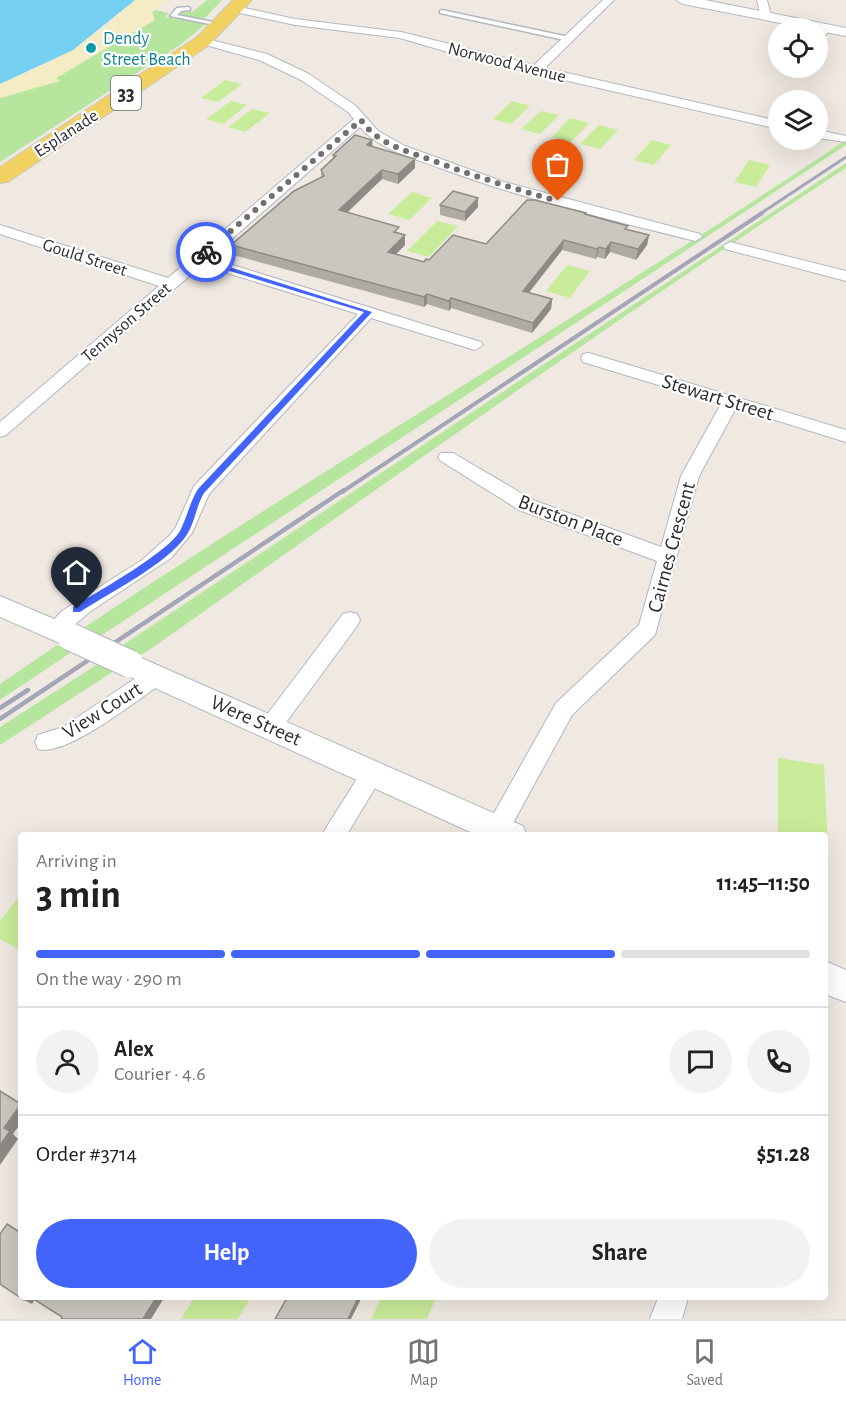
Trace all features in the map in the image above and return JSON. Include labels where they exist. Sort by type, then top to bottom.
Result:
[{"type":"main road","name":"Esplanade","points":[[0,177],[203,41],[239,5]]},
{"type":"street","points":[[536,70],[609,0]]},
{"type":"street","points":[[683,0],[772,18]]},
{"type":"street","points":[[762,0],[765,16]]},
{"type":"street","name":"Norwood Avenue","points":[[239,5],[295,22],[401,34],[468,54],[768,123]]},
{"type":"street","points":[[828,33],[846,32]]},
{"type":"street","points":[[203,41],[263,57],[298,73],[344,102],[373,134],[391,145],[483,181],[695,237]]},
{"type":"street","name":"Tennyson Street","points":[[0,431],[361,120]]},
{"type":"street","points":[[828,136],[843,140]]},
{"type":"street","name":"Gould Street","points":[[0,230],[170,284]]},
{"type":"street","points":[[730,246],[846,276]]},
{"type":"street","points":[[199,259],[475,345]]},
{"type":"street","points":[[63,633],[77,609],[150,563],[175,543],[183,533],[201,491],[369,312]]},
{"type":"street","name":"Stewart Street","points":[[589,358],[846,436]]},
{"type":"street","name":"Cairnes Crescent","points":[[504,832],[564,708],[648,629],[690,476],[731,401]]},
{"type":"street","name":"Burston Place","points":[[447,457],[526,505],[668,557]]},
{"type":"street","name":"Were Street","points":[[0,606],[504,832]]},
{"type":"street","points":[[272,726],[350,620]]},
{"type":"street","name":"View Court","points":[[46,742],[71,734],[157,675]]},
{"type":"street","points":[[336,832],[373,772]]},
{"type":"street","points":[[828,978],[846,986]]},
{"type":"street","points":[[666,1319],[672,1300]]},
{"type":"lane","points":[[188,9],[179,9],[173,16],[210,22]]},
{"type":"lane","points":[[442,12],[569,39]]},
{"type":"green space","points":[[207,0],[222,0],[204,19],[180,16],[182,11],[192,12]]},
{"type":"green space","points":[[155,10],[169,13],[165,17],[206,24],[180,45],[0,162],[0,94],[50,82],[153,18],[152,12]]},
{"type":"green space","points":[[225,80],[242,84],[218,102],[201,98]]},
{"type":"green space","points":[[231,101],[247,105],[223,124],[206,119]]},
{"type":"green space","points":[[512,101],[530,106],[511,124],[493,119]]},
{"type":"green space","points":[[252,109],[270,113],[245,132],[228,127]]},
{"type":"green space","points":[[541,111],[559,115],[540,134],[521,129]]},
{"type":"green space","points":[[570,118],[589,123],[571,142],[552,137]]},
{"type":"green space","points":[[599,125],[618,130],[600,149],[580,144]]},
{"type":"green space","points":[[652,140],[671,145],[654,165],[634,160]]},
{"type":"green space","points":[[846,140],[846,145],[99,637],[85,627],[274,504],[752,202]]},
{"type":"green space","points":[[749,160],[770,165],[756,187],[734,182]]},
{"type":"green space","points":[[846,163],[846,168],[585,344],[155,646],[141,655],[120,647]]},
{"type":"green space","points":[[412,192],[432,198],[409,220],[388,214]]},
{"type":"green space","points":[[437,221],[458,226],[429,257],[407,251]]},
{"type":"green space","points":[[567,265],[590,271],[570,298],[546,291]]},
{"type":"green space","points":[[57,645],[73,651],[0,700],[0,684]]},
{"type":"green space","points":[[101,662],[114,671],[0,745],[0,727]]},
{"type":"green space","points":[[778,758],[824,765],[827,832],[778,832]]},
{"type":"green space","points":[[18,898],[18,949],[0,939],[0,921]]},
{"type":"green space","points":[[193,1300],[249,1300],[238,1319],[181,1319]]},
{"type":"green space","points":[[380,1300],[435,1300],[427,1319],[371,1319]]},
{"type":"sand","name":"Dendy Street Beach","points":[[135,0],[169,0],[152,12],[155,20],[56,78],[60,81],[0,98],[0,84],[51,62],[106,26]]},
{"type":"water","points":[[0,0],[135,0],[73,50],[0,84]]},
{"type":"building","points":[[355,135],[372,140],[367,145],[415,159],[398,174],[382,170],[339,210],[399,227],[394,232],[405,235],[388,252],[424,262],[426,259],[429,260],[453,235],[486,244],[527,200],[586,213],[628,226],[625,229],[649,235],[638,249],[611,242],[606,249],[599,247],[597,249],[564,240],[523,291],[552,299],[533,323],[451,298],[449,301],[427,294],[424,297],[231,245],[294,191],[324,176],[321,170],[336,156],[333,155]]},
{"type":"building","points":[[453,191],[478,198],[465,212],[440,205]]},
{"type":"building","points":[[0,1091],[18,1102],[18,1108],[4,1128],[10,1131],[0,1145]]},
{"type":"building","points":[[7,1224],[18,1231],[18,1296],[0,1284],[0,1234]]},
{"type":"building","points":[[35,1300],[155,1300],[143,1319],[61,1319],[62,1317]]},
{"type":"building","points":[[286,1300],[357,1300],[348,1319],[275,1319]]},
{"type":"railway","points":[[760,214],[846,157]]},
{"type":"railway","points":[[342,492],[762,213]]},
{"type":"railway","points":[[0,719],[344,490]]},
{"type":"railway","points":[[0,708],[28,690]]},
{"type":"way so far","points":[[206,252],[361,120],[378,138],[400,148],[483,181],[558,201]]},
{"type":"place","name":"Dendy Street Beach","points":[[91,48]]},
{"type":"route","points":[[77,609],[150,563],[175,543],[188,524],[194,503],[201,491],[369,312],[199,259],[206,252]]}]
